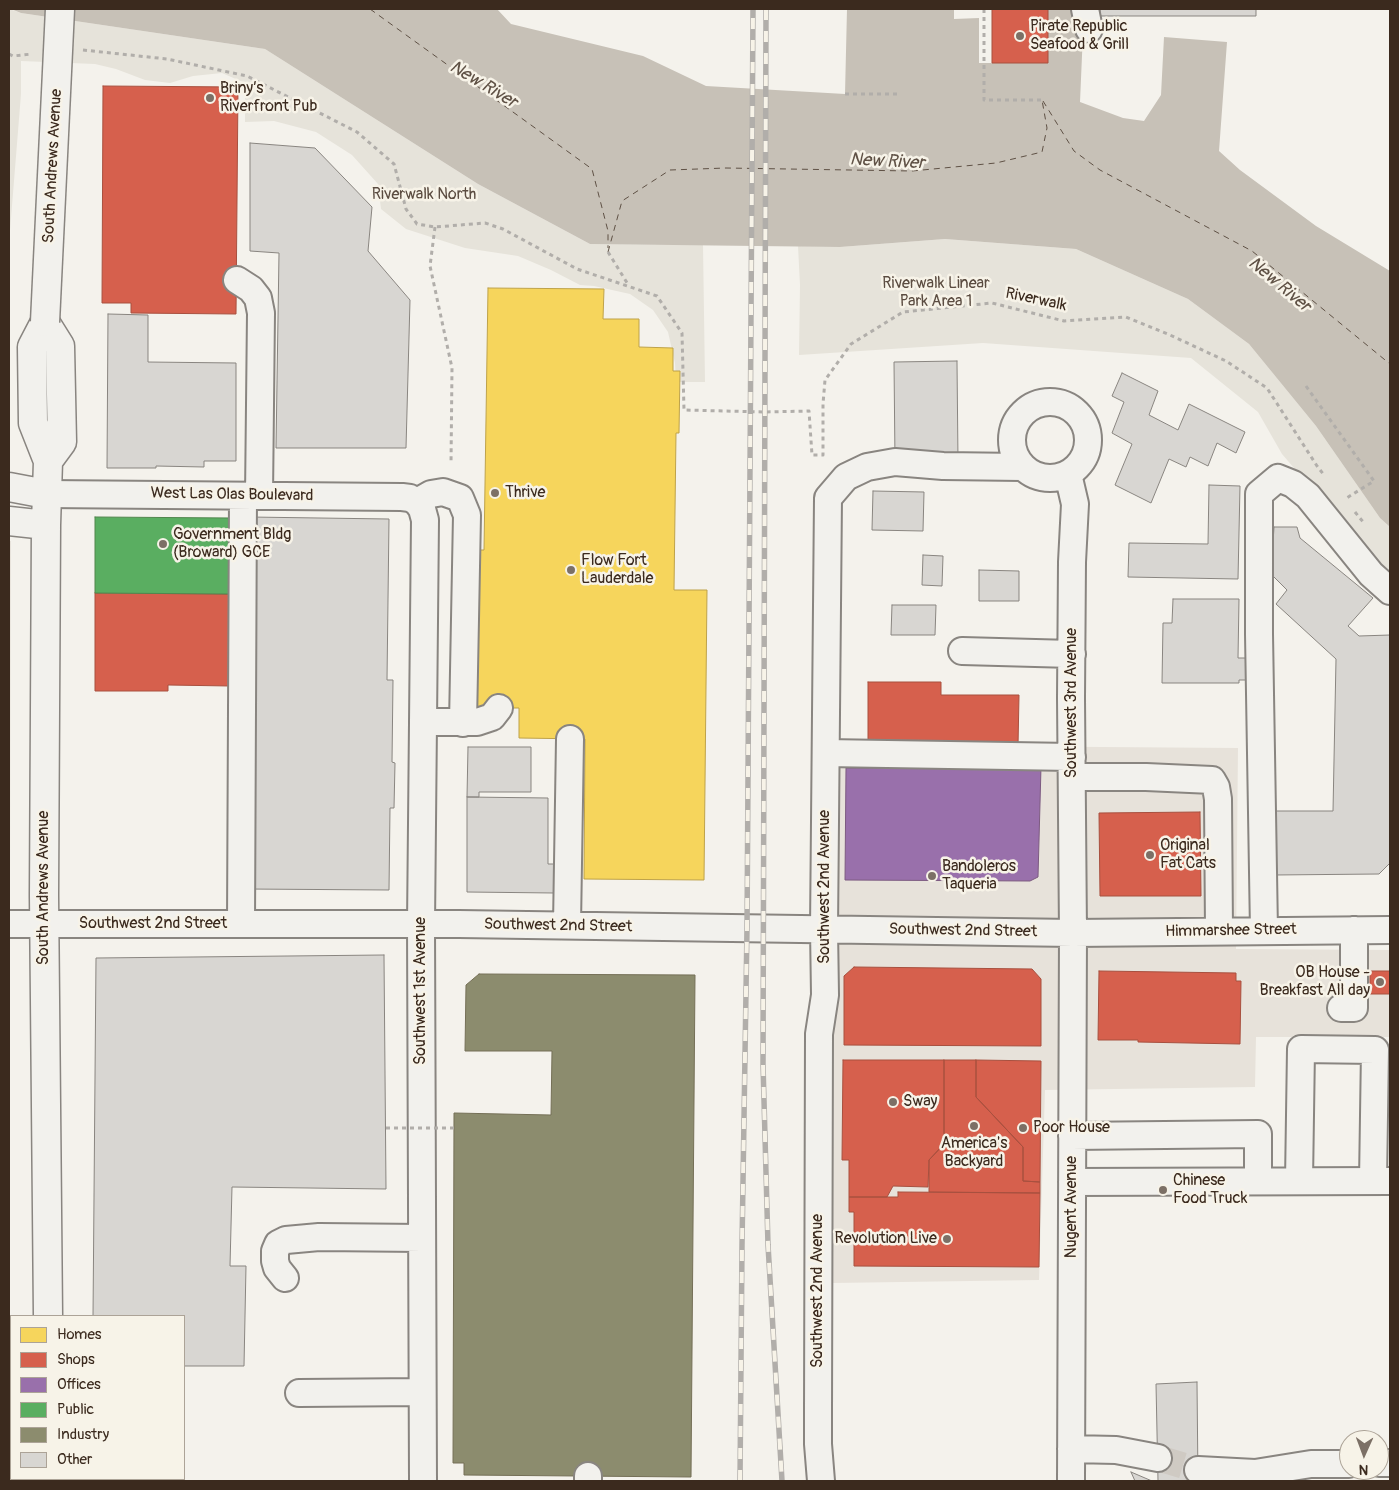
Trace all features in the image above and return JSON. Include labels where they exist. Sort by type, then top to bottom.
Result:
[{"type":"main road","name":"South Andrews Avenue","points":[[48,1315],[44,924],[46,494],[48,461],[62,442],[60,346],[45,322],[60,9]]},
{"type":"main road","points":[[9,487],[46,494]]},
{"type":"main road","points":[[9,520],[46,525]]},
{"type":"street","points":[[237,280],[251,289],[258,298],[261,313],[251,496],[241,924]]},
{"type":"street","points":[[1049,402],[1061,404],[1073,410],[1081,419],[1087,431],[1088,443],[1085,456],[1078,466],[1068,474],[1056,478],[1044,478],[1032,474],[1022,467],[1015,456],[1012,432],[1017,420],[1025,411],[1036,405],[1049,402]]},
{"type":"street","name":"Southwest 2nd Avenue","points":[[821,1481],[818,1444],[818,1034],[826,995],[824,929],[828,498],[846,477],[876,465],[895,462],[943,466],[1022,467]]},
{"type":"street","name":"Southwest 3rd Avenue","points":[[1068,474],[1075,504],[1072,562],[1072,933]]},
{"type":"street","points":[[1264,931],[1259,494],[1278,478],[1293,484],[1308,496],[1371,574],[1390,591]]},
{"type":"street","points":[[417,502],[431,494],[443,492],[460,498],[467,515],[463,723]]},
{"type":"street","name":"West Las Olas Boulevard","points":[[46,494],[402,497],[410,498],[417,502]]},
{"type":"street","name":"Southwest 1st Avenue","points":[[417,502],[422,509],[425,520],[421,924],[423,1481]]},
{"type":"street","points":[[962,651],[1072,654]]},
{"type":"street","points":[[423,722],[477,722],[492,717],[499,708]]},
{"type":"street","points":[[567,925],[570,739]]},
{"type":"street","points":[[826,753],[1072,767],[1146,777],[1212,780],[1216,787],[1218,799],[1219,931]]},
{"type":"street","name":"Southwest 2nd Street","points":[[9,924],[567,925],[1072,933]]},
{"type":"street","points":[[1341,1008],[1354,1008],[1354,930]]},
{"type":"street","name":"Himmarshee Street","points":[[1072,933],[1390,930]]},
{"type":"street","name":"Nugent Avenue","points":[[1071,1481],[1072,933]]},
{"type":"street","points":[[1072,1182],[1382,1181],[1382,1050],[1300,1048],[1299,1181]]},
{"type":"street","points":[[1072,1136],[1258,1134],[1258,1181]]},
{"type":"street","points":[[286,1278],[277,1268],[274,1261],[278,1244],[286,1240],[319,1237],[422,1238]]},
{"type":"street","points":[[299,1393],[422,1392]]},
{"type":"street","points":[[1071,1449],[1116,1450],[1158,1458]]},
{"type":"street","points":[[1198,1470],[1255,1473],[1311,1464],[1339,1464]]},
{"type":"path","points":[[984,9],[984,100],[1042,100]]},
{"type":"path","points":[[78,50],[167,59],[247,76],[357,132],[394,164],[406,209],[417,224],[435,227],[485,223],[503,229],[577,269],[629,287]]},
{"type":"path","points":[[9,54],[13,56],[41,53]]},
{"type":"path","points":[[845,94],[899,94]]},
{"type":"path","points":[[435,227],[430,266],[452,368],[451,464]]},
{"type":"path","points":[[608,252],[629,287]]},
{"type":"path","name":"Riverwalk","points":[[629,287],[657,296],[682,333],[684,410],[809,411],[812,455],[823,455],[825,380],[851,344],[902,312],[992,303],[1064,321],[1126,317],[1170,334],[1226,361],[1267,388],[1328,480]]},
{"type":"path","points":[[1306,386],[1374,481],[1345,499]]},
{"type":"path","points":[[1339,493],[1367,528]]},
{"type":"path","points":[[386,1128],[454,1128]]},
{"type":"path","points":[[9,1436],[10,1429]]},
{"type":"shaded area","points":[[9,541],[11,541],[9,1203]]},
{"type":"shaded area","points":[[830,745],[1238,748],[1236,949],[1390,950],[1390,1037],[1256,1037],[1255,1087],[1045,1090],[1039,1280],[833,1283]]},
{"type":"green space","name":"Riverwalk North","points":[[9,9],[21,13],[265,49],[478,184],[590,244],[703,245],[705,382],[676,382],[675,363],[668,332],[653,310],[630,294],[580,285],[518,256],[465,248],[406,229],[381,209],[378,184],[352,155],[316,132],[274,121],[245,122],[245,83],[222,73],[193,76],[170,83],[145,80],[116,69],[95,64],[21,61],[21,94],[9,243]]},
{"type":"green space","name":"Riverwalk Linear Park Area 1","points":[[945,239],[1076,249],[1188,299],[1249,344],[1316,426],[1380,518],[1390,527],[1390,576],[1282,454],[1258,412],[1191,358],[983,343],[799,355],[800,285],[798,246],[840,247]]},
{"type":"water","name":"New River","points":[[11,9],[497,9],[511,24],[643,56],[706,86],[845,94],[847,9],[954,9],[954,19],[979,18],[979,63],[1048,63],[1048,9],[1084,9],[1080,102],[1123,118],[1144,121],[1161,95],[1164,37],[1227,42],[1219,151],[1240,170],[1316,226],[1390,271],[1390,527],[1380,518],[1316,426],[1249,344],[1188,299],[1076,249],[945,239],[840,247],[590,244],[478,184],[265,49],[21,13]]},
{"type":"building: Homes","name":"Flow Fort Lauderdale","points":[[488,288],[604,289],[603,319],[639,319],[639,347],[673,348],[673,371],[680,371],[679,433],[676,433],[674,590],[707,590],[704,880],[584,879],[585,739],[519,738],[519,708],[474,708],[468,550],[484,550]]},
{"type":"building: Shops","name":"Pirate Republic Seafood & Grill","points":[[992,9],[1048,9],[1048,63],[992,63]]},
{"type":"building: Shops","points":[[103,86],[238,87],[236,314],[131,313],[131,303],[102,303]]},
{"type":"building: Shops","points":[[95,593],[230,594],[230,686],[168,685],[168,691],[95,691]]},
{"type":"building: Shops","points":[[868,682],[941,682],[941,695],[1019,695],[1018,746],[868,746]]},
{"type":"building: Shops","name":"Original Fat Cats","points":[[1200,812],[1201,896],[1100,896],[1099,813]]},
{"type":"building: Shops","points":[[854,967],[1032,969],[1041,979],[1041,1046],[844,1045],[844,976]]},
{"type":"building: Shops","points":[[1099,971],[1236,973],[1236,981],[1241,981],[1240,1044],[1098,1040]]},
{"type":"building: Shops","name":"OB House - Breakfast All day","points":[[1370,971],[1390,971],[1390,994],[1370,994]]},
{"type":"building: Shops","name":"Sway","points":[[843,1060],[944,1060],[944,1144],[929,1160],[928,1187],[893,1186],[887,1197],[849,1197],[849,1160],[842,1160]]},
{"type":"building: Shops","name":"America's Backyard","points":[[944,1060],[976,1060],[976,1097],[1023,1147],[1023,1181],[1040,1182],[1040,1193],[929,1192],[929,1160],[944,1144]]},
{"type":"building: Shops","name":"Poor House","points":[[976,1060],[1041,1061],[1040,1182],[1023,1181],[1023,1147],[976,1097]]},
{"type":"building: Shops","name":"Revolution Live","points":[[898,1192],[1040,1193],[1039,1267],[854,1266],[854,1212],[849,1212],[849,1197],[898,1197]]},
{"type":"building: Offices","points":[[1041,767],[1038,877],[1030,881],[845,880],[846,768]]},
{"type":"building: Public","points":[[95,517],[231,518],[230,594],[95,593]]},
{"type":"building: Industry","points":[[479,974],[695,975],[691,1477],[464,1475],[464,1463],[453,1463],[454,1113],[551,1115],[552,1051],[465,1051],[466,985]]},
{"type":"building: Other","points":[[1100,9],[1256,9],[1256,16],[1100,16]]},
{"type":"building: Other","points":[[250,143],[315,148],[372,207],[368,251],[410,300],[406,448],[276,448],[279,253],[250,251]]},
{"type":"building: Other","points":[[108,314],[148,315],[148,362],[236,363],[236,461],[204,461],[204,467],[107,468]]},
{"type":"building: Other","points":[[957,361],[958,461],[895,462],[894,362]]},
{"type":"building: Other","points":[[1122,373],[1158,391],[1149,415],[1178,430],[1189,404],[1245,432],[1236,453],[1217,443],[1208,466],[1190,457],[1186,467],[1169,459],[1151,503],[1115,485],[1132,444],[1112,433],[1124,402],[1112,396]]},
{"type":"building: Other","points":[[1209,485],[1240,486],[1238,579],[1128,577],[1129,543],[1208,544]]},
{"type":"building: Other","points":[[873,491],[924,492],[923,531],[872,530]]},
{"type":"building: Other","points":[[249,517],[389,519],[387,680],[393,680],[392,762],[395,763],[394,808],[390,808],[389,890],[245,889]]},
{"type":"building: Other","points":[[1274,527],[1297,527],[1300,538],[1373,598],[1348,626],[1359,636],[1390,635],[1390,863],[1379,874],[1274,875],[1275,811],[1333,811],[1336,659],[1276,604],[1287,590],[1271,574]]},
{"type":"building: Other","points":[[923,555],[943,556],[942,586],[922,585]]},
{"type":"building: Other","points":[[979,570],[1019,571],[1019,601],[979,601]]},
{"type":"building: Other","points":[[1173,599],[1239,599],[1238,658],[1249,658],[1249,680],[1239,680],[1239,683],[1162,683],[1163,623],[1172,623]]},
{"type":"building: Other","points":[[892,605],[936,605],[935,635],[891,635]]},
{"type":"building: Other","points":[[468,747],[531,747],[531,792],[479,792],[479,797],[467,797]]},
{"type":"building: Other","points":[[467,797],[548,798],[548,864],[554,864],[554,893],[467,892]]},
{"type":"building: Other","points":[[384,955],[386,1189],[232,1187],[230,1266],[246,1266],[244,1366],[185,1366],[185,1315],[93,1315],[96,958]]},
{"type":"building: Other","points":[[1197,1382],[1198,1481],[1158,1481],[1156,1384]]},
{"type":"building: Other","points":[[1131,1472],[1152,1481],[1135,1481]]},
{"type":"ferry route","points":[[370,9],[592,169],[608,231],[608,248]]},
{"type":"ferry route","points":[[608,252],[622,201],[670,170],[726,168],[912,171],[996,163],[1042,152],[1047,128],[1042,100]]},
{"type":"ferry route","points":[[1043,101],[1074,151],[1100,170],[1252,251],[1390,364]]},
{"type":"tunnel","points":[[1158,1458],[1198,1470]]},
{"type":"railway","points":[[740,1481],[747,928],[753,9]]},
{"type":"railway","points":[[766,9],[763,1064],[768,1245],[782,1481]]},
{"type":"place","name":"Pirate Republic Seafood & Grill","points":[[1020,36]]},
{"type":"place","name":"Briny’s Riverfront Pub","points":[[210,98]]},
{"type":"place","name":"Thrive","points":[[495,493]]},
{"type":"place","name":"Government Bldg (Broward) GCE","points":[[163,544]]},
{"type":"place","name":"Flow Fort Lauderdale","points":[[571,570]]},
{"type":"place","name":"Original Fat Cats","points":[[1150,855]]},
{"type":"place","name":"Bandoleros Taqueria","points":[[932,876]]},
{"type":"place","name":"OB House - Breakfast All day","points":[[1380,982]]},
{"type":"place","name":"Sway","points":[[893,1102]]},
{"type":"place","name":"America's Backyard","points":[[974,1126]]},
{"type":"place","name":"Poor House","points":[[1023,1128]]},
{"type":"place","name":"Chinese Food Truck","points":[[1163,1190]]},
{"type":"place","name":"Revolution Live","points":[[947,1239]]}]
